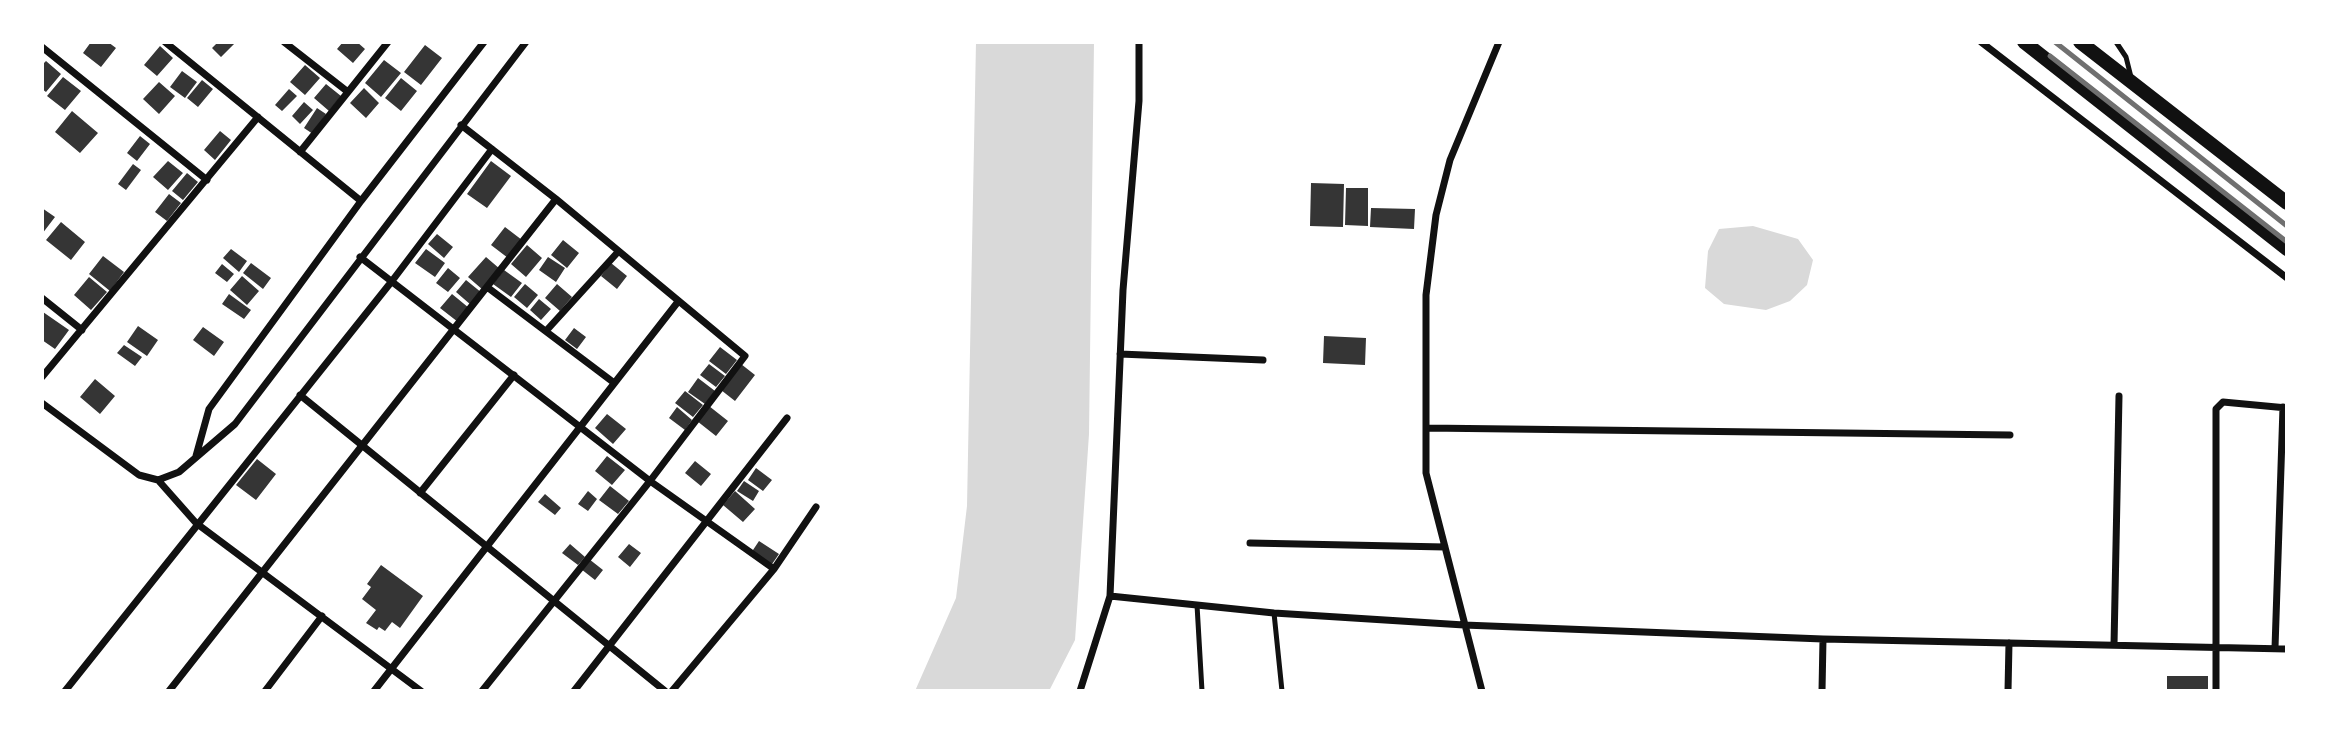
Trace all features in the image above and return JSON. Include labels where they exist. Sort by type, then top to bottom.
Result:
[{"type":"main road","points":[[2024,42],[2287,249]]},
{"type":"main road","points":[[2080,42],[2287,203]]},
{"type":"street","points":[[165,42],[361,201]]},
{"type":"street","points":[[284,42],[294,45],[348,92]]},
{"type":"street","points":[[300,152],[388,42]]},
{"type":"street","points":[[196,456],[209,410],[361,201],[484,42]]},
{"type":"street","points":[[158,480],[180,472],[235,424],[526,42]]},
{"type":"street","points":[[1080,691],[1110,596],[1120,354],[1139,101],[1139,42]]},
{"type":"street","points":[[1482,691],[1426,474],[1426,295],[1436,215],[1450,160],[1499,42]]},
{"type":"street","points":[[1981,42],[2287,278]]},
{"type":"street","points":[[42,47],[207,180]]},
{"type":"street","points":[[42,377],[258,117]]},
{"type":"street","points":[[461,125],[556,199],[617,253],[744,356],[650,481],[482,691]]},
{"type":"street","points":[[69,690],[196,523],[392,281],[492,149]]},
{"type":"street","points":[[169,691],[556,199]]},
{"type":"street","points":[[547,331],[617,253]]},
{"type":"street","points":[[360,257],[705,523],[774,569]]},
{"type":"street","points":[[487,287],[613,382]]},
{"type":"street","points":[[42,298],[82,330]]},
{"type":"street","points":[[374,691],[579,425],[677,303]]},
{"type":"street","points":[[1120,354],[1263,360]]},
{"type":"street","points":[[420,493],[514,375]]},
{"type":"street","points":[[300,395],[665,691]]},
{"type":"street","points":[[2114,645],[2119,396]]},
{"type":"street","points":[[2216,691],[2216,409],[2223,402],[2285,407],[2275,648]]},
{"type":"street","points":[[42,403],[121,464],[139,475],[158,480],[196,523],[421,691]]},
{"type":"street","points":[[574,691],[787,418]]},
{"type":"street","points":[[1426,428],[2010,435]]},
{"type":"street","points":[[671,691],[774,569],[816,507]]},
{"type":"street","points":[[1250,543],[1445,547]]},
{"type":"street","points":[[1110,596],[1274,613],[1464,625],[1822,639],[2287,649]]},
{"type":"street","points":[[265,691],[323,616]]},
{"type":"street","points":[[1822,639],[1822,691]]},
{"type":"street","points":[[2008,691],[2009,643]]},
{"type":"lane","points":[[2116,42],[2126,57],[2132,83]]},
{"type":"lane","points":[[1197,605],[1202,691]]},
{"type":"lane","points":[[1274,613],[1282,691]]},
{"type":"shaded area","points":[[976,42],[1094,42],[1089,434],[1075,640],[1049,691],[915,691],[956,598],[967,506]]},
{"type":"shaded area","points":[[1753,226],[1798,239],[1813,260],[1807,285],[1790,301],[1766,310],[1724,304],[1705,288],[1708,251],[1719,229]]},
{"type":"building","points":[[91,42],[108,42],[116,48],[101,67],[83,53]]},
{"type":"building","points":[[218,42],[236,42],[221,57],[212,48]]},
{"type":"building","points":[[343,42],[357,42],[365,49],[353,63],[337,49]]},
{"type":"building","points":[[425,45],[442,58],[421,85],[404,72]]},
{"type":"building","points":[[160,46],[173,58],[157,76],[144,65]]},
{"type":"building","points":[[384,60],[401,73],[381,97],[365,83]]},
{"type":"building","points":[[46,61],[61,74],[46,92],[42,89],[42,65]]},
{"type":"building","points":[[305,65],[320,78],[305,95],[290,82]]},
{"type":"building","points":[[182,71],[197,82],[185,98],[170,87]]},
{"type":"building","points":[[63,77],[81,91],[65,110],[47,96]]},
{"type":"building","points":[[401,78],[417,91],[401,111],[385,98]]},
{"type":"building","points":[[202,80],[213,89],[198,107],[187,98]]},
{"type":"building","points":[[159,82],[175,96],[159,114],[143,99]]},
{"type":"building","points":[[326,84],[341,96],[329,111],[314,98]]},
{"type":"building","points":[[364,88],[379,103],[366,118],[350,103]]},
{"type":"building","points":[[289,89],[297,96],[282,111],[275,105]]},
{"type":"building","points":[[304,102],[313,110],[300,124],[292,116]]},
{"type":"building","points":[[317,108],[326,114],[313,134],[304,128]]},
{"type":"building","points":[[72,111],[98,133],[80,153],[55,132]]},
{"type":"building","points":[[220,131],[231,140],[215,160],[204,150]]},
{"type":"building","points":[[140,136],[150,144],[137,161],[127,153]]},
{"type":"building","points":[[168,161],[183,173],[168,190],[153,177]]},
{"type":"building","points":[[491,161],[511,176],[487,208],[467,194]]},
{"type":"building","points":[[133,164],[141,170],[126,190],[118,184]]},
{"type":"building","points":[[187,173],[198,182],[183,200],[172,191]]},
{"type":"building","points":[[1311,183],[1344,184],[1343,227],[1310,226]]},
{"type":"building","points":[[1346,188],[1368,188],[1368,226],[1345,225]]},
{"type":"building","points":[[169,194],[181,203],[167,221],[155,212]]},
{"type":"building","points":[[42,208],[55,217],[42,234]]},
{"type":"building","points":[[1371,208],[1415,209],[1414,229],[1370,227]]},
{"type":"building","points":[[61,222],[85,242],[71,260],[46,240]]},
{"type":"building","points":[[505,227],[522,240],[508,258],[491,245]]},
{"type":"building","points":[[437,234],[453,247],[444,258],[428,244]]},
{"type":"building","points":[[563,240],[579,253],[567,268],[551,255]]},
{"type":"building","points":[[527,245],[542,258],[526,277],[511,264]]},
{"type":"building","points":[[231,249],[247,261],[239,272],[223,258]]},
{"type":"building","points":[[426,249],[445,263],[435,277],[415,263]]},
{"type":"building","points":[[103,256],[124,272],[110,291],[89,274]]},
{"type":"building","points":[[486,257],[500,269],[483,290],[468,277]]},
{"type":"building","points":[[548,257],[565,268],[556,282],[539,270]]},
{"type":"building","points":[[251,263],[271,278],[263,289],[243,273]]},
{"type":"building","points":[[611,263],[627,276],[617,289],[601,276]]},
{"type":"building","points":[[222,264],[234,274],[227,282],[215,273]]},
{"type":"building","points":[[448,268],[460,278],[448,292],[436,283]]},
{"type":"building","points":[[504,270],[522,283],[511,297],[493,284]]},
{"type":"building","points":[[242,276],[259,291],[247,305],[230,290]]},
{"type":"building","points":[[89,277],[107,292],[91,310],[74,295]]},
{"type":"building","points":[[466,280],[482,293],[471,305],[456,292]]},
{"type":"building","points":[[525,284],[538,295],[527,308],[514,297]]},
{"type":"building","points":[[557,284],[572,297],[560,311],[545,298]]},
{"type":"building","points":[[229,294],[251,310],[244,319],[222,304]]},
{"type":"building","points":[[452,294],[469,308],[458,322],[440,308]]},
{"type":"building","points":[[539,299],[551,309],[541,320],[530,310]]},
{"type":"building","points":[[43,312],[69,330],[55,349],[42,340]]},
{"type":"building","points":[[138,326],[158,340],[147,356],[127,342]]},
{"type":"building","points":[[203,327],[224,342],[214,356],[193,340]]},
{"type":"building","points":[[574,328],[586,337],[577,349],[565,340]]},
{"type":"building","points":[[1324,336],[1366,338],[1365,365],[1323,363]]},
{"type":"building","points":[[124,345],[142,357],[135,366],[117,353]]},
{"type":"building","points":[[720,347],[737,360],[726,374],[709,361]]},
{"type":"building","points":[[709,364],[725,376],[716,387],[700,375]]},
{"type":"building","points":[[741,364],[755,375],[735,401],[721,390]]},
{"type":"building","points":[[698,378],[715,391],[705,404],[688,392]]},
{"type":"building","points":[[95,379],[115,396],[100,414],[80,397]]},
{"type":"building","points":[[685,391],[703,405],[693,417],[675,403]]},
{"type":"building","points":[[709,406],[728,421],[716,436],[697,421]]},
{"type":"building","points":[[677,407],[692,420],[685,430],[669,418]]},
{"type":"building","points":[[607,414],[626,429],[613,444],[595,428]]},
{"type":"building","points":[[607,456],[625,470],[612,485],[595,471]]},
{"type":"building","points":[[257,459],[276,474],[256,500],[236,485]]},
{"type":"building","points":[[695,461],[711,474],[701,486],[685,473]]},
{"type":"building","points":[[756,468],[772,480],[763,491],[748,480]]},
{"type":"building","points":[[744,481],[759,491],[753,501],[737,491]]},
{"type":"building","points":[[610,486],[629,501],[618,514],[599,500]]},
{"type":"building","points":[[588,491],[597,499],[588,511],[578,504]]},
{"type":"building","points":[[735,491],[755,509],[743,522],[723,505]]},
{"type":"building","points":[[545,494],[561,508],[555,515],[538,502]]},
{"type":"building","points":[[759,541],[779,554],[770,567],[751,553]]},
{"type":"building","points":[[570,544],[585,557],[578,565],[562,553]]},
{"type":"building","points":[[629,544],[641,553],[630,567],[618,557]]},
{"type":"building","points":[[589,559],[603,570],[595,580],[581,569]]},
{"type":"building","points":[[381,565],[423,596],[400,628],[392,622],[385,631],[379,627],[377,630],[366,623],[376,610],[362,599],[371,587],[367,584]]},
{"type":"building","points":[[2167,676],[2208,676],[2208,691],[2167,691]]},
{"type":"railway","points":[[2055,42],[2287,226]]},
{"type":"railway","points":[[2050,56],[2287,242]]}]
